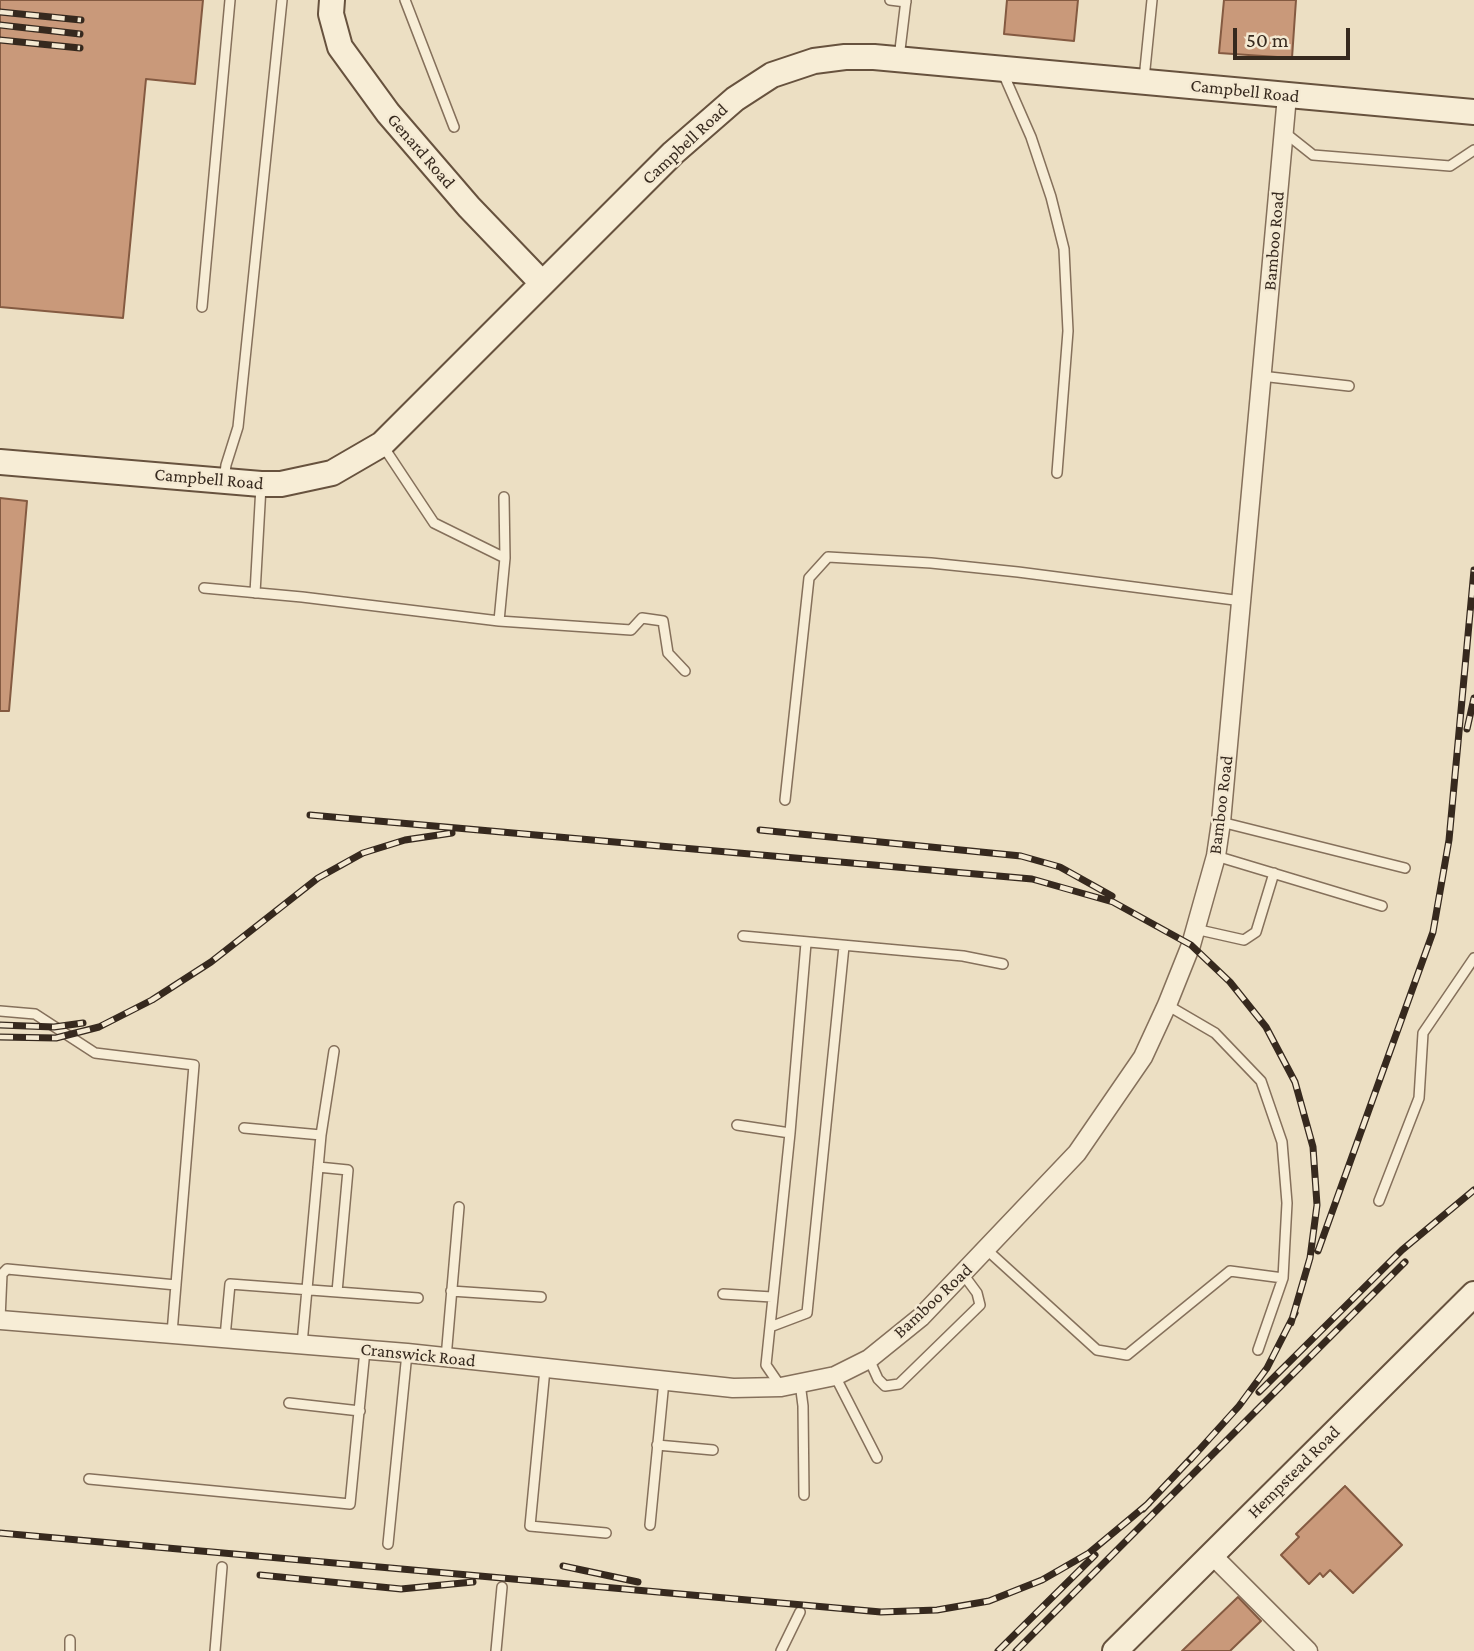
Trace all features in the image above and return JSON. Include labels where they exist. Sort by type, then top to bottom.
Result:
[{"type":"street","name":"Genard Road","points":[[332,0],[331,13],[340,47],[388,113],[469,207],[542,283]]},
{"type":"street","name":"Campbell Road","points":[[0,461],[261,484],[281,484],[332,473],[382,444],[673,153],[735,99],[772,75],[814,61],[845,57],[899,60],[1474,112]]},
{"type":"street","name":"Bamboo Road","points":[[835,1376],[869,1359],[921,1317],[1077,1153],[1143,1057],[1167,1005],[1195,929],[1216,856],[1221,822],[1287,96]]},
{"type":"street","name":"Hempstead Road","points":[[1115,1651],[1474,1294]]},
{"type":"street","name":"Cranswick Road","points":[[0,1319],[407,1353],[733,1388],[780,1387],[835,1376]]},
{"type":"street","points":[[1210,1554],[1308,1651]]},
{"type":"lane","points":[[202,307],[230,0]]},
{"type":"lane","points":[[224,481],[238,427],[282,0]]},
{"type":"lane","points":[[405,0],[454,127]]},
{"type":"lane","points":[[890,0],[906,1],[899,60]]},
{"type":"lane","points":[[1144,81],[1152,0]]},
{"type":"lane","points":[[1001,68],[1031,137],[1047,185],[1063,250],[1068,331],[1056,473]]},
{"type":"lane","points":[[1284,132],[1313,155],[1450,166],[1474,150]]},
{"type":"lane","points":[[1261,376],[1349,386]]},
{"type":"lane","points":[[382,444],[434,523],[505,558]]},
{"type":"lane","points":[[255,593],[261,484]]},
{"type":"lane","points":[[499,621],[505,558],[504,497]]},
{"type":"lane","points":[[785,800],[809,578],[828,557],[931,563],[1018,572],[1242,601]]},
{"type":"lane","points":[[204,589],[499,621],[631,630],[642,618],[663,621],[668,653],[685,671]]},
{"type":"lane","points":[[1221,822],[1405,868]]},
{"type":"lane","points":[[1216,856],[1382,906]]},
{"type":"lane","points":[[1195,929],[1244,940],[1256,932],[1274,873]]},
{"type":"lane","points":[[743,936],[963,956],[1003,964]]},
{"type":"lane","points":[[780,1387],[766,1365],[806,943]]},
{"type":"lane","points":[[769,1327],[807,1313],[844,946]]},
{"type":"lane","points":[[1379,1201],[1419,1098],[1423,1033],[1474,958]]},
{"type":"lane","points":[[1167,1005],[1215,1033],[1261,1081],[1282,1142],[1287,1203],[1283,1278],[1258,1350]]},
{"type":"lane","points":[[0,1011],[35,1014],[95,1054],[194,1065],[172,1333]]},
{"type":"lane","points":[[302,1344],[321,1135],[334,1051]]},
{"type":"lane","points":[[737,1125],[790,1133]]},
{"type":"lane","points":[[244,1128],[321,1135]]},
{"type":"lane","points":[[318,1167],[348,1170],[337,1292]]},
{"type":"lane","points":[[446,1358],[459,1207]]},
{"type":"lane","points":[[987,1250],[1097,1350],[1127,1355],[1230,1271],[1283,1278]]},
{"type":"lane","points":[[0,1319],[2,1274],[7,1269],[176,1285]]},
{"type":"lane","points":[[869,1359],[878,1379],[885,1386],[899,1384],[980,1305],[977,1293],[963,1274]]},
{"type":"lane","points":[[225,1337],[230,1284],[418,1297]]},
{"type":"lane","points":[[451,1292],[541,1297]]},
{"type":"lane","points":[[723,1294],[772,1297]]},
{"type":"lane","points":[[89,1479],[350,1504],[365,1350]]},
{"type":"lane","points":[[388,1544],[407,1353]]},
{"type":"lane","points":[[545,1368],[530,1526],[607,1533]]},
{"type":"lane","points":[[835,1376],[877,1458]]},
{"type":"lane","points":[[650,1525],[664,1381]]},
{"type":"lane","points":[[800,1383],[803,1406],[804,1495]]},
{"type":"lane","points":[[289,1403],[360,1411]]},
{"type":"lane","points":[[657,1445],[713,1450]]},
{"type":"lane","points":[[215,1651],[222,1567]]},
{"type":"lane","points":[[496,1651],[502,1587]]},
{"type":"lane","points":[[781,1651],[800,1612]]},
{"type":"lane","points":[[70,1640],[70,1651]]},
{"type":"building","points":[[0,0],[203,0],[195,84],[146,79],[123,318],[0,307]]},
{"type":"building","points":[[1007,0],[1078,0],[1074,41],[1004,34]]},
{"type":"building","points":[[1224,0],[1296,0],[1292,58],[1219,53]]},
{"type":"building","points":[[0,498],[27,501],[9,711],[0,711]]},
{"type":"building","points":[[1345,1486],[1402,1545],[1353,1593],[1330,1570],[1323,1577],[1320,1573],[1309,1584],[1281,1555],[1299,1537],[1296,1534]]},
{"type":"building","points":[[1238,1597],[1261,1621],[1230,1651],[1182,1651]]},
{"type":"railway","points":[[0,12],[81,20]]},
{"type":"railway","points":[[0,25],[80,34]]},
{"type":"railway","points":[[0,40],[80,48]]},
{"type":"railway","points":[[1318,1251],[1433,932],[1449,840],[1474,570]]},
{"type":"railway","points":[[1467,729],[1474,698]]},
{"type":"railway","points":[[310,815],[1032,879],[1113,902],[1191,945],[1230,982],[1266,1027],[1295,1082],[1313,1147],[1317,1205],[1310,1258],[1291,1323]]},
{"type":"railway","points":[[760,830],[1021,856],[1060,867],[1112,896]]},
{"type":"railway","points":[[0,1037],[56,1038],[99,1027],[152,1000],[211,962],[318,878],[363,853],[405,840],[452,833]]},
{"type":"railway","points":[[0,1025],[54,1027],[83,1023]]},
{"type":"railway","points":[[1259,1392],[1402,1250],[1474,1190]]},
{"type":"railway","points":[[1016,1651],[1405,1262]]},
{"type":"railway","points":[[1190,1460],[1239,1406],[1267,1368],[1295,1313]]},
{"type":"railway","points":[[1143,1509],[1196,1453]]},
{"type":"railway","points":[[0,1533],[881,1612],[937,1610],[989,1601],[1042,1580],[1089,1553],[1149,1503]]},
{"type":"railway","points":[[998,1651],[1095,1555]]},
{"type":"railway","points":[[563,1566],[638,1582]]},
{"type":"railway","points":[[260,1575],[401,1589],[473,1582]]}]
